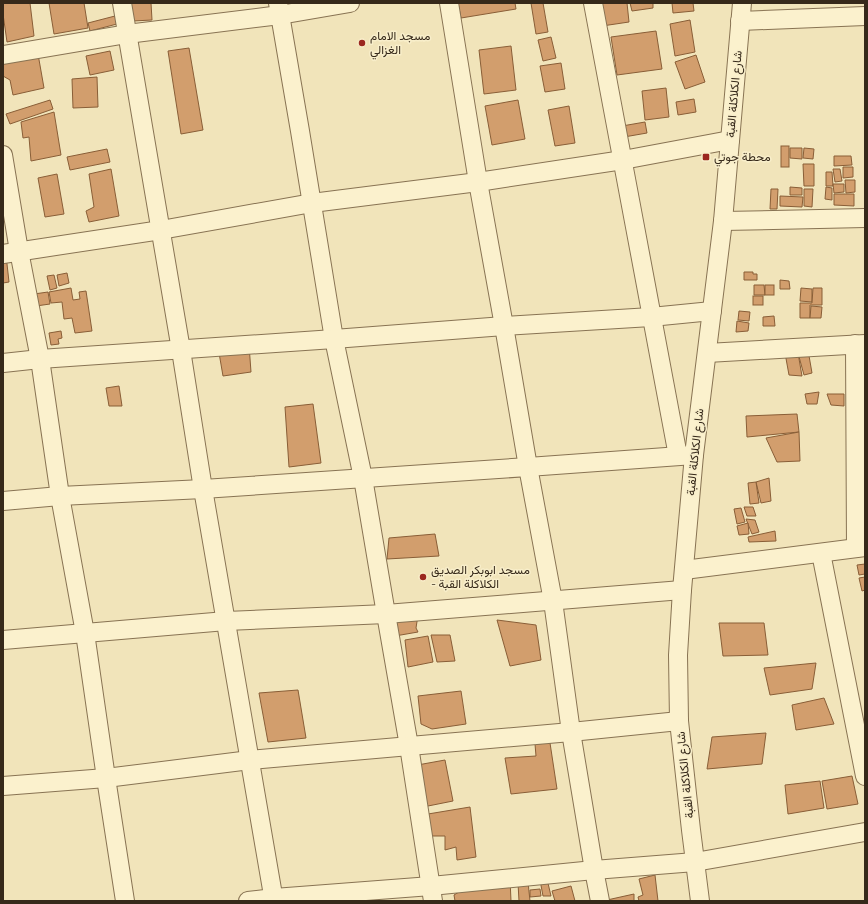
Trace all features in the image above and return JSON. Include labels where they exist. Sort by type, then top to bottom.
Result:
[{"type":"street","points":[[122,3],[203,489],[274,899]]},
{"type":"street","points":[[3,55],[278,9],[350,3]]},
{"type":"street","points":[[449,3],[478,182],[553,601],[571,732],[600,901]]},
{"type":"street","points":[[3,500],[203,489],[528,468],[686,456],[651,317],[593,3]]},
{"type":"street","name":"شارع الكلاكلة القبة","points":[[700,901],[694,862],[679,721],[678,655],[684,570],[686,456],[707,353],[723,221],[742,3]]},
{"type":"street","points":[[278,9],[300,131],[334,340],[363,478],[409,746],[432,894]]},
{"type":"street","points":[[740,21],[865,16]]},
{"type":"street","points":[[11,252],[161,230],[312,203],[478,182],[623,160],[730,140]]},
{"type":"street","points":[[3,156],[11,252],[40,359],[60,496],[85,632],[125,901]]},
{"type":"street","points":[[723,221],[865,218]]},
{"type":"street","points":[[3,363],[40,359],[334,340],[504,326],[712,312]]},
{"type":"street","points":[[684,570],[861,547],[860,344],[707,353]]},
{"type":"street","points":[[821,553],[865,776]]},
{"type":"street","points":[[3,640],[226,621],[386,614],[682,590]]},
{"type":"street","points":[[3,786],[106,778],[250,760],[679,721]]},
{"type":"street","points":[[248,901],[432,894],[594,870],[694,862],[865,832]]},
{"type":"building","points":[[3,3],[30,3],[34,36],[7,42]]},
{"type":"building","points":[[49,3],[84,3],[88,28],[54,34]]},
{"type":"building","points":[[131,3],[151,3],[152,20],[133,21]]},
{"type":"building","points":[[458,3],[515,3],[516,9],[461,18]]},
{"type":"building","points":[[531,3],[543,3],[548,32],[536,34]]},
{"type":"building","points":[[599,3],[627,3],[629,22],[602,26]]},
{"type":"building","points":[[630,3],[653,3],[653,8],[632,11]]},
{"type":"building","points":[[672,3],[693,3],[694,11],[673,13]]},
{"type":"building","points":[[115,16],[117,24],[90,31],[88,23]]},
{"type":"building","points":[[690,20],[695,52],[675,56],[670,24]]},
{"type":"building","points":[[656,31],[662,69],[617,75],[611,37]]},
{"type":"building","points":[[551,37],[556,58],[543,61],[538,40]]},
{"type":"building","points":[[511,46],[516,90],[484,94],[479,50]]},
{"type":"building","points":[[189,48],[203,130],[181,134],[168,51]]},
{"type":"building","points":[[110,51],[114,70],[90,75],[86,56]]},
{"type":"building","points":[[38,54],[44,88],[13,95],[10,80],[3,76],[3,62]]},
{"type":"building","points":[[696,55],[705,82],[685,89],[675,62]]},
{"type":"building","points":[[561,63],[565,89],[545,92],[540,66]]},
{"type":"building","points":[[97,77],[98,107],[73,108],[72,79]]},
{"type":"building","points":[[666,88],[669,117],[645,120],[642,91]]},
{"type":"building","points":[[694,99],[696,112],[678,115],[676,102]]},
{"type":"building","points":[[50,100],[53,109],[10,124],[6,114]]},
{"type":"building","points":[[518,100],[525,139],[492,145],[485,106]]},
{"type":"building","points":[[569,106],[575,143],[555,146],[548,110]]},
{"type":"building","points":[[54,112],[61,155],[31,161],[29,137],[23,138],[21,122]]},
{"type":"building","points":[[645,122],[647,133],[624,137],[622,126]]},
{"type":"building","points":[[781,146],[789,146],[789,167],[781,167]]},
{"type":"building","points":[[790,148],[802,148],[802,159],[790,158]]},
{"type":"building","points":[[804,148],[814,149],[813,159],[803,158]]},
{"type":"building","points":[[107,149],[110,162],[70,170],[67,157]]},
{"type":"building","points":[[834,156],[851,156],[852,165],[834,166]]},
{"type":"building","points":[[803,164],[814,164],[814,186],[804,186]]},
{"type":"building","points":[[843,167],[853,167],[853,177],[843,178]]},
{"type":"building","points":[[111,169],[119,216],[89,222],[86,211],[94,207],[89,174]]},
{"type":"building","points":[[833,169],[840,169],[842,181],[835,182]]},
{"type":"building","points":[[826,172],[832,172],[833,186],[826,186]]},
{"type":"building","points":[[57,174],[64,214],[45,217],[38,178]]},
{"type":"building","points":[[845,180],[855,180],[855,192],[846,193]]},
{"type":"building","points":[[833,184],[844,184],[844,192],[834,193]]},
{"type":"building","points":[[790,187],[802,188],[802,195],[790,195]]},
{"type":"building","points":[[826,187],[832,188],[832,200],[825,199]]},
{"type":"building","points":[[771,189],[778,189],[777,209],[770,209]]},
{"type":"building","points":[[804,189],[813,189],[812,207],[804,206]]},
{"type":"building","points":[[834,194],[854,194],[854,206],[834,205]]},
{"type":"building","points":[[780,196],[803,197],[802,207],[780,206]]},
{"type":"building","points":[[6,255],[9,282],[3,283],[3,256]]},
{"type":"building","points":[[744,272],[753,272],[753,274],[757,274],[757,280],[744,280]]},
{"type":"building","points":[[67,273],[69,283],[59,286],[57,275]]},
{"type":"building","points":[[54,275],[57,288],[50,290],[47,276]]},
{"type":"building","points":[[780,280],[789,281],[790,289],[780,289]]},
{"type":"building","points":[[754,285],[764,285],[765,295],[754,295]]},
{"type":"building","points":[[765,285],[774,285],[774,295],[765,295]]},
{"type":"building","points":[[71,288],[73,300],[80,299],[79,292],[86,291],[92,331],[75,333],[72,318],[64,319],[62,302],[51,303],[49,292]]},
{"type":"building","points":[[801,288],[812,289],[812,302],[800,301]]},
{"type":"building","points":[[813,288],[822,288],[822,305],[810,305],[810,318],[800,318],[800,303],[812,303]]},
{"type":"building","points":[[48,292],[50,304],[36,306],[34,294]]},
{"type":"building","points":[[753,296],[763,296],[763,305],[753,305]]},
{"type":"building","points":[[811,306],[822,307],[821,318],[810,318]]},
{"type":"building","points":[[739,311],[750,312],[749,321],[738,320]]},
{"type":"building","points":[[774,316],[775,326],[763,326],[763,317]]},
{"type":"building","points":[[737,321],[749,323],[748,331],[736,332]]},
{"type":"building","points":[[61,331],[62,338],[58,339],[59,344],[51,345],[49,333]]},
{"type":"building","points":[[249,345],[251,372],[223,376],[218,347]]},
{"type":"building","points":[[808,350],[812,373],[804,375],[798,353]]},
{"type":"building","points":[[785,353],[798,353],[802,376],[789,375]]},
{"type":"building","points":[[119,386],[122,406],[109,406],[106,388]]},
{"type":"building","points":[[819,392],[817,404],[807,404],[805,394]]},
{"type":"building","points":[[827,394],[844,394],[844,406],[831,405]]},
{"type":"building","points":[[313,404],[321,463],[289,467],[285,407]]},
{"type":"building","points":[[797,414],[799,432],[747,437],[746,416]]},
{"type":"building","points":[[799,432],[800,461],[777,462],[766,438]]},
{"type":"building","points":[[769,478],[771,501],[761,503],[756,482]]},
{"type":"building","points":[[756,482],[759,503],[750,504],[748,483]]},
{"type":"building","points":[[744,507],[753,507],[756,516],[747,516]]},
{"type":"building","points":[[741,508],[745,522],[737,524],[734,509]]},
{"type":"building","points":[[746,519],[755,520],[759,532],[752,534]]},
{"type":"building","points":[[748,523],[749,534],[739,535],[737,526]]},
{"type":"building","points":[[775,531],[776,541],[749,542],[748,537]]},
{"type":"building","points":[[435,534],[439,556],[387,559],[389,538]]},
{"type":"building","points":[[865,564],[865,574],[859,575],[857,565]]},
{"type":"building","points":[[865,577],[865,590],[862,591],[859,578]]},
{"type":"building","points":[[418,615],[416,628],[418,632],[395,636],[394,621]]},
{"type":"building","points":[[497,620],[536,625],[541,660],[510,666]]},
{"type":"building","points":[[719,623],[764,623],[768,655],[723,656]]},
{"type":"building","points":[[431,635],[450,635],[455,661],[437,662]]},
{"type":"building","points":[[428,636],[433,662],[408,667],[405,640]]},
{"type":"building","points":[[816,663],[812,689],[770,695],[764,668]]},
{"type":"building","points":[[298,690],[306,738],[268,742],[259,693]]},
{"type":"building","points":[[461,691],[466,724],[432,729],[421,724],[418,696]]},
{"type":"building","points":[[824,698],[834,724],[796,730],[792,705]]},
{"type":"building","points":[[766,733],[762,764],[707,769],[712,737]]},
{"type":"building","points":[[550,743],[557,789],[511,794],[505,758],[536,756],[535,744]]},
{"type":"building","points":[[445,760],[453,801],[423,807],[412,766]]},
{"type":"building","points":[[852,776],[858,804],[827,809],[822,781]]},
{"type":"building","points":[[820,781],[824,808],[788,814],[785,785]]},
{"type":"building","points":[[470,807],[476,857],[457,860],[456,847],[445,850],[445,836],[431,836],[428,814]]},
{"type":"building","points":[[655,875],[658,901],[639,901],[638,897],[643,895],[639,879]]},
{"type":"building","points":[[510,879],[511,901],[455,901],[454,895],[467,887]]},
{"type":"building","points":[[547,879],[551,896],[543,896],[540,880]]},
{"type":"building","points":[[528,882],[530,901],[519,901],[518,883]]},
{"type":"building","points":[[571,886],[575,901],[555,901],[552,891]]},
{"type":"building","points":[[540,889],[541,896],[530,897],[530,890]]},
{"type":"building","points":[[634,894],[634,901],[607,901],[607,900]]},
{"type":"place","name":"مسجد الامام الغزالي","points":[[362,43]]},
{"type":"place","name":"محطة جوتي","points":[[706,157]]},
{"type":"place","name":"مسجد ابوبكر الصديق - الكلاكلة القبة","points":[[423,577]]}]
